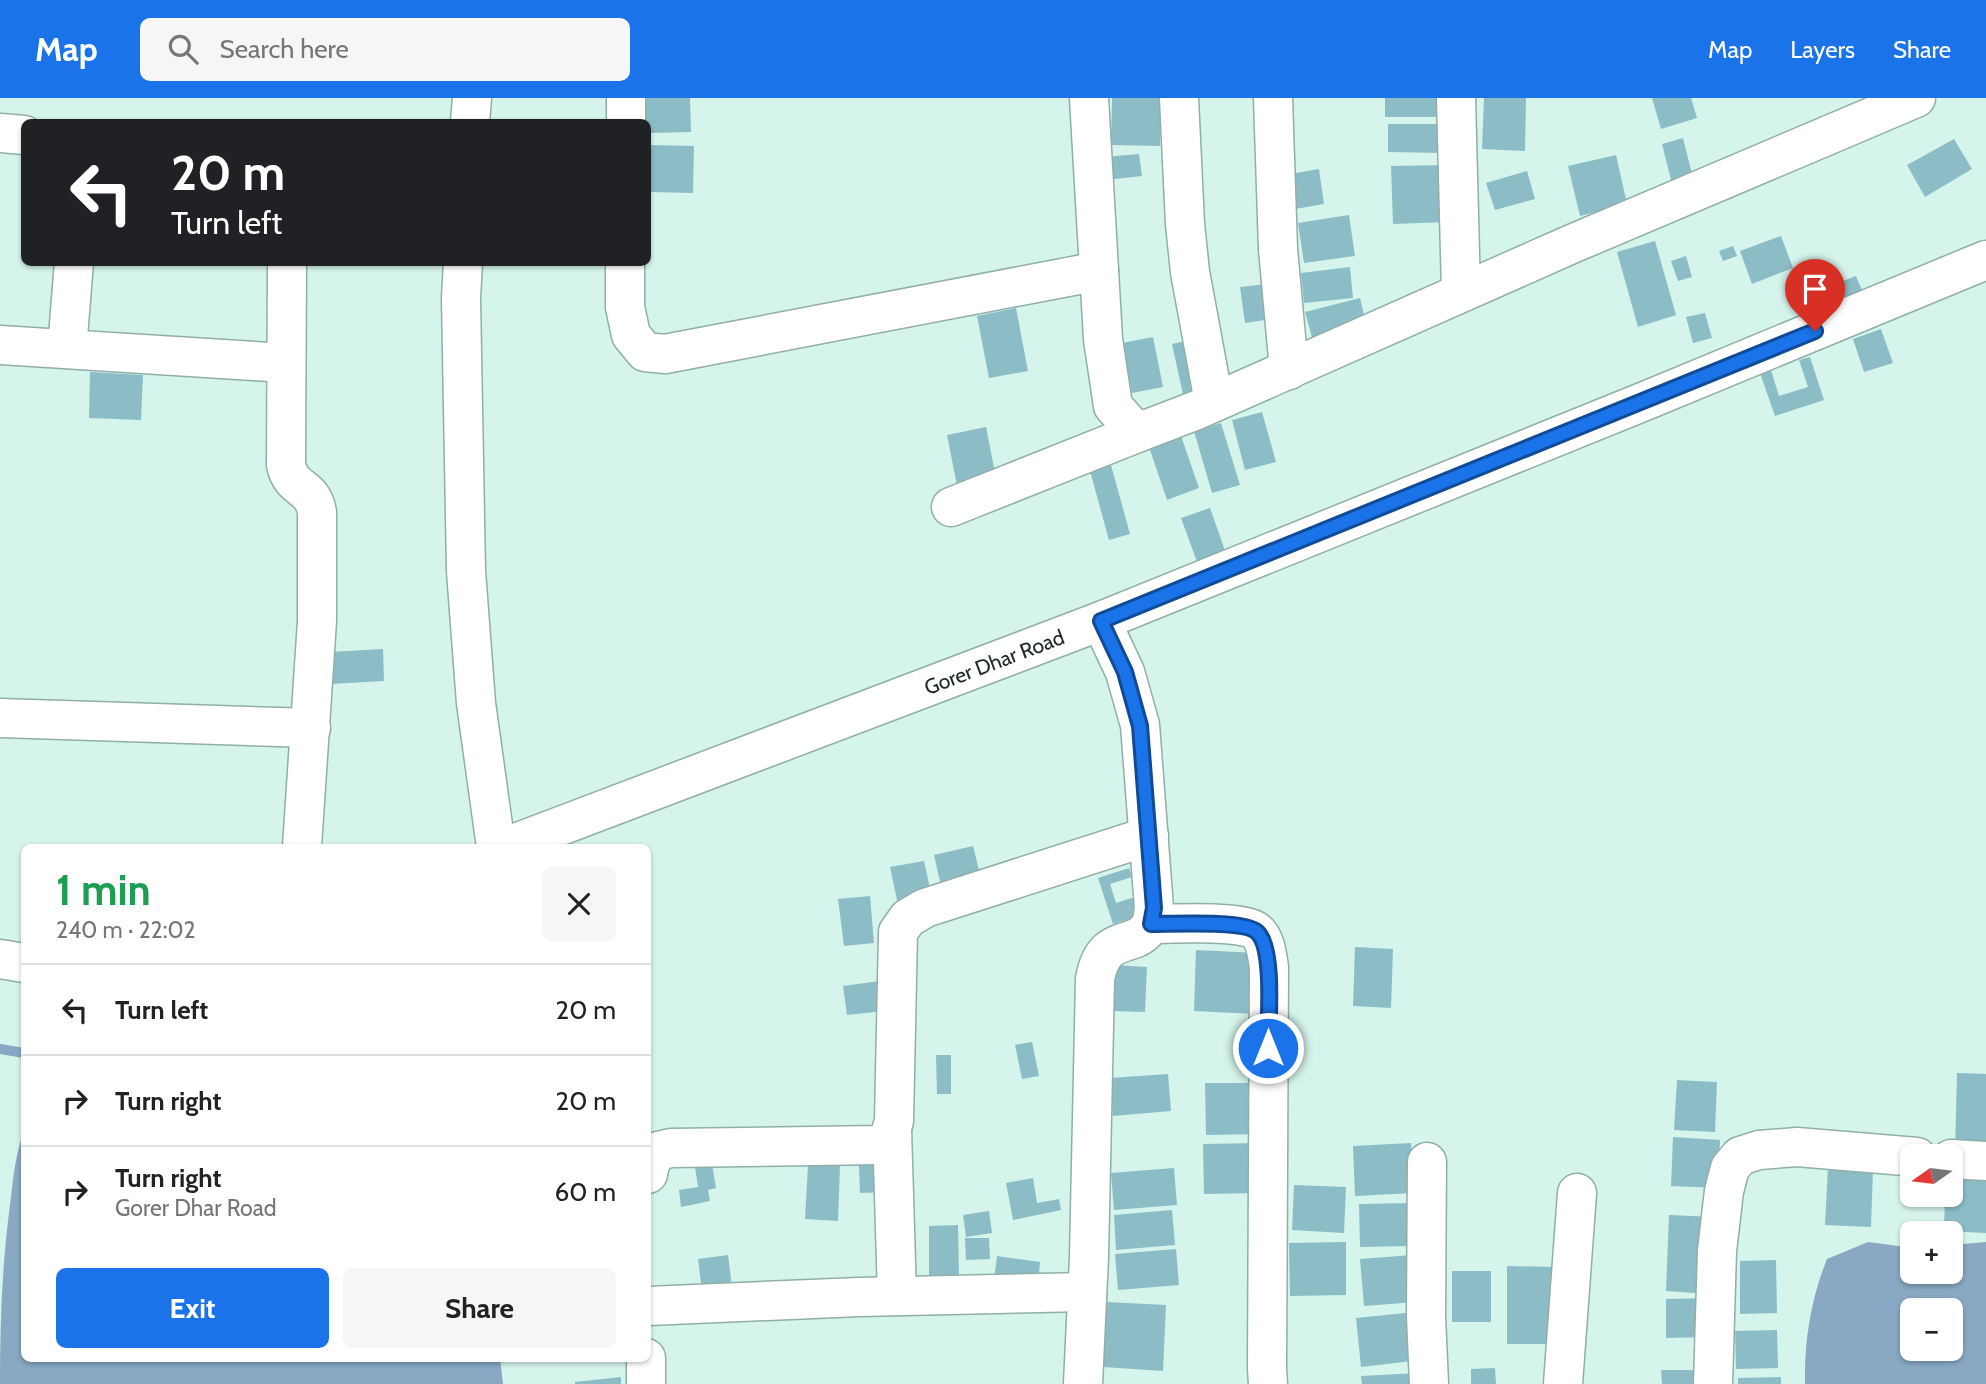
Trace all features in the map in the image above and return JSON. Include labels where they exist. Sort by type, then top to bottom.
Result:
[{"type":"street","points":[[470,119],[471,98]]},
{"type":"street","points":[[626,98],[626,119]]},
{"type":"street","points":[[1089,98],[1103,339],[1113,406],[1137,433]]},
{"type":"street","points":[[1179,98],[1190,272],[1214,402]]},
{"type":"street","points":[[1273,98],[1279,249],[1289,370]]},
{"type":"street","points":[[1456,98],[1461,292]]},
{"type":"street","points":[[951,507],[1214,402],[1461,292],[1916,98]]},
{"type":"street","points":[[0,134],[21,135]]},
{"type":"street","name":"Gorer Dhar Road","points":[[513,844],[1101,621],[1986,260]]},
{"type":"street","points":[[66,349],[74,266]]},
{"type":"street","points":[[288,266],[286,465],[288,476],[294,484],[308,491],[315,500],[317,512],[317,621],[302,844]]},
{"type":"street","points":[[463,266],[461,298],[466,571],[476,703],[496,844]]},
{"type":"street","points":[[625,266],[625,307],[631,335],[645,352],[665,354],[1099,271]]},
{"type":"street","points":[[0,345],[286,363]]},
{"type":"street","points":[[1083,1384],[1095,979],[1098,960],[1108,949],[1140,935],[1151,924],[1154,908],[1140,726],[1125,672],[1101,621]]},
{"type":"street","points":[[0,718],[311,728]]},
{"type":"street","points":[[897,1296],[892,1129],[897,1044],[898,932],[908,918],[925,908],[1149,836]]},
{"type":"street","points":[[1151,924],[1241,925],[1257,931],[1265,945],[1269,967],[1268,1384]]},
{"type":"street","points":[[0,959],[21,962]]},
{"type":"street","points":[[651,1162],[658,1151],[671,1148],[879,1144],[889,1138],[892,1129]]},
{"type":"street","points":[[1713,1384],[1717,1251],[1724,1191],[1730,1168],[1740,1156],[1759,1150],[1797,1147],[1900,1156]]},
{"type":"street","points":[[1964,1160],[1986,1161]]},
{"type":"street","points":[[1427,1163],[1426,1316],[1429,1384]]},
{"type":"street","points":[[1563,1384],[1577,1193]]},
{"type":"street","points":[[651,1306],[1087,1292]]},
{"type":"street","points":[[646,1362],[646,1384]]},
{"type":"water","points":[[21,1140],[21,1362],[500,1362],[503,1384],[0,1384],[5,1249]]},
{"type":"water","points":[[1868,1242],[1900,1246],[1900,1284],[1963,1284],[1963,1244],[1986,1242],[1986,1384],[1805,1384],[1810,1320],[1827,1259]]},
{"type":"building","points":[[642,98],[690,98],[691,132],[651,133],[651,119],[642,119]]},
{"type":"building","points":[[1112,98],[1160,98],[1160,146],[1111,145]]},
{"type":"building","points":[[1385,98],[1445,98],[1445,117],[1385,117]]},
{"type":"building","points":[[1484,98],[1526,98],[1525,151],[1482,149]]},
{"type":"building","points":[[1652,98],[1691,98],[1697,118],[1661,129]]},
{"type":"building","points":[[1388,124],[1444,124],[1443,153],[1388,152]]},
{"type":"building","points":[[1683,138],[1693,178],[1672,184],[1662,144]]},
{"type":"building","points":[[1954,139],[1972,169],[1925,197],[1907,165]]},
{"type":"building","points":[[651,145],[694,146],[693,193],[651,192]]},
{"type":"building","points":[[1139,154],[1142,176],[1106,180],[1104,157]]},
{"type":"building","points":[[1616,155],[1627,204],[1580,216],[1568,166]]},
{"type":"building","points":[[1445,165],[1447,222],[1393,224],[1391,166]]},
{"type":"building","points":[[1319,169],[1324,204],[1295,209],[1290,174]]},
{"type":"building","points":[[1527,171],[1535,199],[1495,210],[1486,183]]},
{"type":"building","points":[[1349,215],[1355,256],[1304,263],[1298,223]]},
{"type":"building","points":[[1781,236],[1793,268],[1752,284],[1740,251]]},
{"type":"building","points":[[1655,241],[1676,315],[1638,327],[1617,252]]},
{"type":"building","points":[[1733,246],[1737,256],[1723,261],[1719,251]]},
{"type":"building","points":[[1686,256],[1692,277],[1678,281],[1671,261]]},
{"type":"building","points":[[1350,267],[1353,298],[1304,303],[1301,273]]},
{"type":"building","points":[[1856,276],[1866,300],[1826,316],[1816,291]]},
{"type":"building","points":[[1267,284],[1271,319],[1245,323],[1240,287]]},
{"type":"building","points":[[1360,298],[1367,327],[1313,341],[1305,312]]},
{"type":"building","points":[[1016,308],[1028,371],[989,378],[977,316]]},
{"type":"building","points":[[1705,313],[1712,338],[1693,343],[1686,317]]},
{"type":"building","points":[[1881,329],[1893,363],[1864,372],[1853,339]]},
{"type":"building","points":[[1153,337],[1163,387],[1132,393],[1122,343]]},
{"type":"building","points":[[1194,339],[1206,394],[1184,399],[1172,344]]},
{"type":"building","points":[[1810,357],[1824,400],[1775,416],[1760,373],[1771,370],[1779,396],[1808,387],[1799,360]]},
{"type":"building","points":[[90,372],[143,375],[141,420],[89,418]]},
{"type":"building","points":[[1262,412],[1276,462],[1245,470],[1232,420]]},
{"type":"building","points":[[1221,423],[1240,485],[1212,493],[1194,431]]},
{"type":"building","points":[[986,427],[997,483],[958,491],[947,435]]},
{"type":"building","points":[[1180,433],[1199,488],[1167,500],[1148,444]]},
{"type":"building","points":[[1111,465],[1130,534],[1109,540],[1090,471]]},
{"type":"building","points":[[1210,508],[1228,559],[1200,570],[1181,518]]},
{"type":"building","points":[[383,649],[384,681],[331,684],[329,652]]},
{"type":"building","points":[[973,846],[983,886],[943,895],[934,855]]},
{"type":"building","points":[[924,861],[932,898],[898,905],[890,867]]},
{"type":"building","points":[[1129,868],[1132,877],[1110,884],[1116,903],[1138,896],[1143,914],[1113,924],[1098,878]]},
{"type":"building","points":[[870,896],[874,943],[844,946],[838,899]]},
{"type":"building","points":[[1355,947],[1393,949],[1391,1008],[1353,1006]]},
{"type":"building","points":[[1196,950],[1258,953],[1255,1014],[1194,1011]]},
{"type":"building","points":[[1114,965],[1147,967],[1145,1012],[1113,1011]]},
{"type":"building","points":[[880,981],[884,1011],[847,1015],[843,986]]},
{"type":"building","points":[[1032,1042],[1039,1076],[1022,1079],[1015,1045]]},
{"type":"building","points":[[936,1055],[951,1055],[951,1094],[937,1094]]},
{"type":"building","points":[[1957,1073],[1986,1074],[1986,1154],[1964,1153],[1964,1144],[1955,1144]]},
{"type":"building","points":[[1168,1074],[1171,1111],[1113,1116],[1110,1078]]},
{"type":"building","points":[[1677,1080],[1717,1082],[1715,1132],[1674,1130]]},
{"type":"building","points":[[1205,1083],[1259,1083],[1260,1134],[1206,1135]]},
{"type":"building","points":[[1673,1137],[1720,1140],[1718,1188],[1671,1186]]},
{"type":"building","points":[[1259,1143],[1260,1193],[1204,1194],[1203,1144]]},
{"type":"building","points":[[1411,1143],[1413,1193],[1355,1196],[1353,1146]]},
{"type":"building","points":[[712,1164],[716,1188],[708,1190],[710,1201],[681,1207],[679,1190],[698,1187],[695,1167]]},
{"type":"building","points":[[888,1164],[888,1192],[860,1193],[859,1165]]},
{"type":"building","points":[[808,1165],[840,1166],[838,1221],[805,1219]]},
{"type":"building","points":[[1828,1167],[1873,1169],[1871,1227],[1825,1225]]},
{"type":"building","points":[[1174,1168],[1177,1205],[1114,1210],[1111,1173]]},
{"type":"building","points":[[1964,1176],[1986,1177],[1986,1233],[1963,1232],[1963,1221],[1944,1221],[1945,1208],[1964,1208]]},
{"type":"building","points":[[1033,1178],[1037,1203],[1059,1199],[1061,1210],[1013,1220],[1006,1183]]},
{"type":"building","points":[[1294,1185],[1346,1187],[1344,1233],[1292,1230]]},
{"type":"building","points":[[1412,1203],[1412,1246],[1360,1247],[1359,1204]]},
{"type":"building","points":[[1172,1210],[1175,1245],[1116,1250],[1114,1215]]},
{"type":"building","points":[[989,1211],[992,1233],[966,1237],[963,1215]]},
{"type":"building","points":[[1669,1215],[1714,1217],[1710,1294],[1666,1291]]},
{"type":"building","points":[[958,1225],[959,1277],[929,1277],[929,1226]]},
{"type":"building","points":[[965,1238],[989,1238],[990,1259],[966,1260]]},
{"type":"building","points":[[1346,1242],[1346,1295],[1290,1296],[1289,1243]]},
{"type":"building","points":[[1176,1249],[1179,1285],[1118,1290],[1115,1254]]},
{"type":"building","points":[[728,1255],[732,1287],[702,1291],[698,1259]]},
{"type":"building","points":[[1412,1255],[1416,1302],[1364,1306],[1360,1259]]},
{"type":"building","points":[[997,1256],[1040,1262],[1038,1285],[994,1280]]},
{"type":"building","points":[[1776,1260],[1777,1313],[1740,1314],[1740,1261]]},
{"type":"building","points":[[1507,1266],[1553,1267],[1553,1344],[1507,1344]]},
{"type":"building","points":[[1452,1271],[1491,1271],[1491,1322],[1452,1322]]},
{"type":"building","points":[[1710,1298],[1711,1337],[1666,1338],[1666,1299]]},
{"type":"building","points":[[1106,1302],[1166,1305],[1163,1371],[1103,1367]]},
{"type":"building","points":[[1415,1312],[1421,1360],[1361,1367],[1356,1318]]},
{"type":"building","points":[[1777,1330],[1778,1368],[1736,1369],[1735,1331]]},
{"type":"building","points":[[1495,1368],[1496,1384],[1471,1384],[1471,1369]]},
{"type":"building","points":[[1661,1370],[1705,1370],[1706,1384],[1662,1384]]},
{"type":"building","points":[[1418,1373],[1419,1384],[1362,1384],[1361,1376]]},
{"type":"building","points":[[621,1377],[621,1384],[575,1384],[575,1382]]},
{"type":"building","points":[[1781,1377],[1781,1384],[1738,1384],[1738,1378]]},
{"type":"waterway","points":[[0,1049],[21,1052]]},
{"type":"route","points":[[1268,1048],[1269,967],[1265,945],[1257,931],[1241,925],[1151,924],[1154,908],[1140,726],[1125,672],[1101,621],[1815,331]]}]
